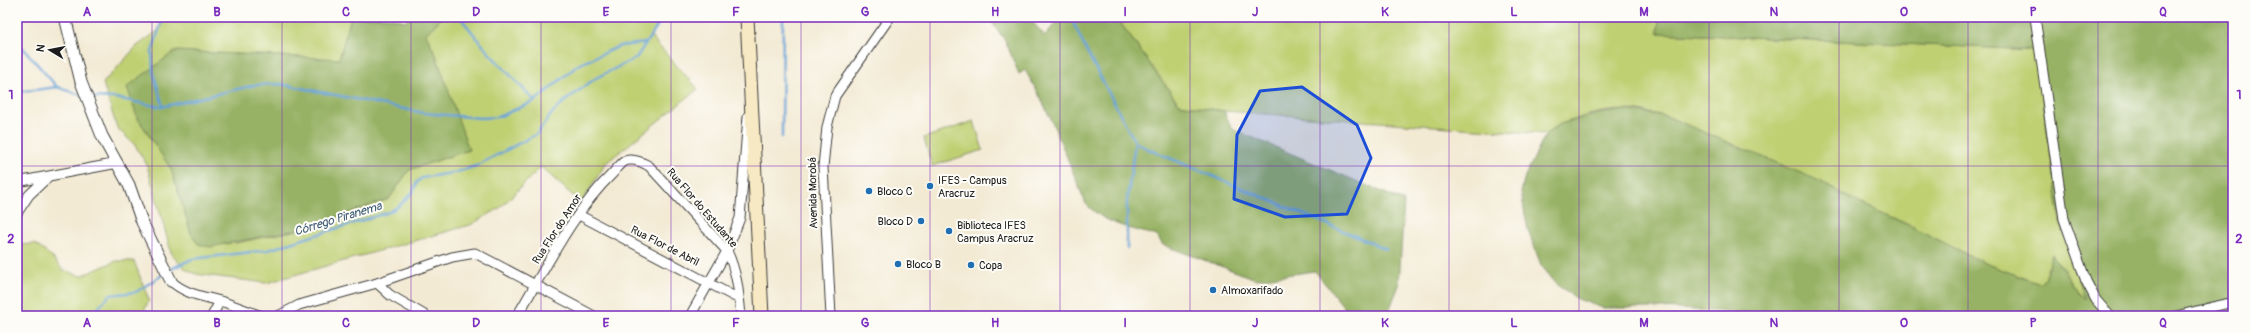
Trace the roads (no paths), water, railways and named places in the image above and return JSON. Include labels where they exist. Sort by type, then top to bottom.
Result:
[{"type":"main road","points":[[747,17],[762,316]]},
{"type":"street","points":[[65,17],[82,82],[102,136],[118,163],[160,261],[171,281],[178,288],[189,293],[220,301],[261,316]]},
{"type":"street","name":"Avenida Morobá","points":[[831,316],[823,168],[827,127],[835,96],[890,17]]},
{"type":"street","points":[[2035,17],[2064,219],[2086,281],[2096,300],[2110,316]]},
{"type":"street","points":[[690,316],[727,251],[740,218],[743,198],[745,132],[747,117],[752,108]]},
{"type":"street","name":"Rua Flor do Estudante","points":[[625,161],[639,161],[648,166],[727,251],[734,265],[741,316]]},
{"type":"street","name":"Rua Flor do Amor","points":[[517,316],[578,215],[599,187],[625,161]]},
{"type":"street","points":[[17,182],[47,178],[118,163]]},
{"type":"street","points":[[17,212],[29,195],[47,178]]},
{"type":"street","name":"Rua Flor de Abril","points":[[578,215],[739,299]]},
{"type":"street","points":[[278,316],[300,305],[377,283],[452,257],[475,253],[594,316]]},
{"type":"street","points":[[377,283],[390,295],[426,316]]},
{"type":"street","points":[[212,316],[220,301]]},
{"type":"street","points":[[2176,316],[2233,302]]},
{"type":"waterway","points":[[163,17],[152,52],[153,71],[163,107]]},
{"type":"waterway","points":[[460,17],[489,53],[535,101]]},
{"type":"waterway","name":"Córrego Piranema","points":[[169,270],[192,259],[268,250],[389,212],[399,206],[413,192],[417,182],[422,178],[457,172],[476,166],[537,134],[553,112],[565,101],[596,78],[636,58],[663,17]]},
{"type":"waterway","points":[[782,137],[783,17]]},
{"type":"waterway","points":[[1071,17],[1085,48],[1135,142],[1148,149],[1386,249]]},
{"type":"waterway","points":[[17,41],[57,87]]},
{"type":"waterway","points":[[90,97],[115,98],[161,107],[255,85],[281,84],[424,113],[480,118],[498,117],[535,101],[578,65],[620,46],[646,43]]},
{"type":"waterway","points":[[17,92],[58,87],[83,96]]},
{"type":"waterway","points":[[1127,248],[1127,201],[1135,142]]},
{"type":"waterway","name":"Córrego Piranema","points":[[91,316],[110,295],[136,292],[164,274]]},
{"type":"place","name":"IFES - Campus Aracruz","points":[[930,186]]},
{"type":"place","name":"Bloco C","points":[[869,191]]},
{"type":"place","name":"Bloco D","points":[[921,221]]},
{"type":"place","name":"Biblioteca IFES Campus Aracruz","points":[[949,231]]},
{"type":"place","name":"Bloco B","points":[[898,264]]},
{"type":"place","name":"Copa","points":[[971,265]]},
{"type":"place","name":"Almoxarifado","points":[[1213,290]]}]
